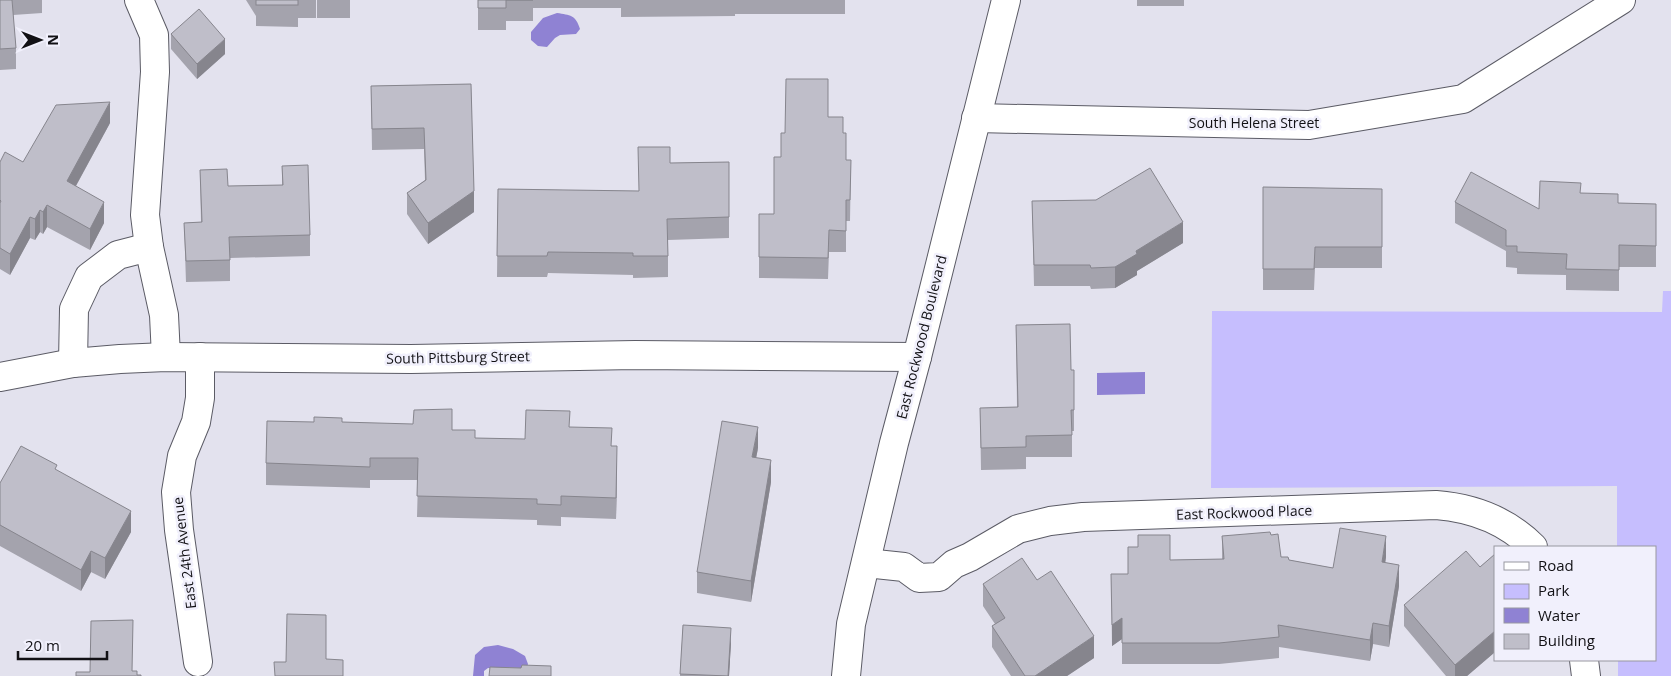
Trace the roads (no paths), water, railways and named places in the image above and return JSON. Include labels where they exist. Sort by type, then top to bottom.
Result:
[{"type":"street","points":[[139,0],[154,35],[155,72],[146,215],[149,247],[164,316],[166,356]]},
{"type":"street","name":"East Rockwood Boulevard","points":[[846,676],[851,624],[894,443],[1006,0]]},
{"type":"street","name":"South Helena Street","points":[[976,118],[1309,125],[1463,99],[1620,0]]},
{"type":"street","points":[[73,363],[74,309],[89,277],[118,255],[149,247]]},
{"type":"street","name":"South Pittsburg Street","points":[[0,377],[73,363],[166,356],[411,358],[635,355],[917,356]]},
{"type":"street","name":"East 24th Avenue","points":[[198,662],[179,530],[176,492],[182,456],[196,422],[200,398],[200,356]]},
{"type":"street","name":"East Rockwood Place","points":[[866,563],[904,568],[919,578],[939,577],[954,564],[970,557],[1018,529],[1050,521],[1083,517],[1436,505],[1457,507],[1494,519],[1514,530],[1532,546]]},
{"type":"street","points":[[1584,661],[1586,676]]},
{"type":"water","points":[[557,13],[572,16],[577,21],[580,29],[576,34],[560,35],[547,47],[538,46],[531,40],[531,32],[543,18]]},
{"type":"water","points":[[1145,372],[1145,394],[1097,395],[1097,373]]},
{"type":"water","points":[[498,645],[513,649],[525,656],[528,664],[526,671],[488,668],[484,671],[484,676],[473,676],[475,655],[484,647]]}]
